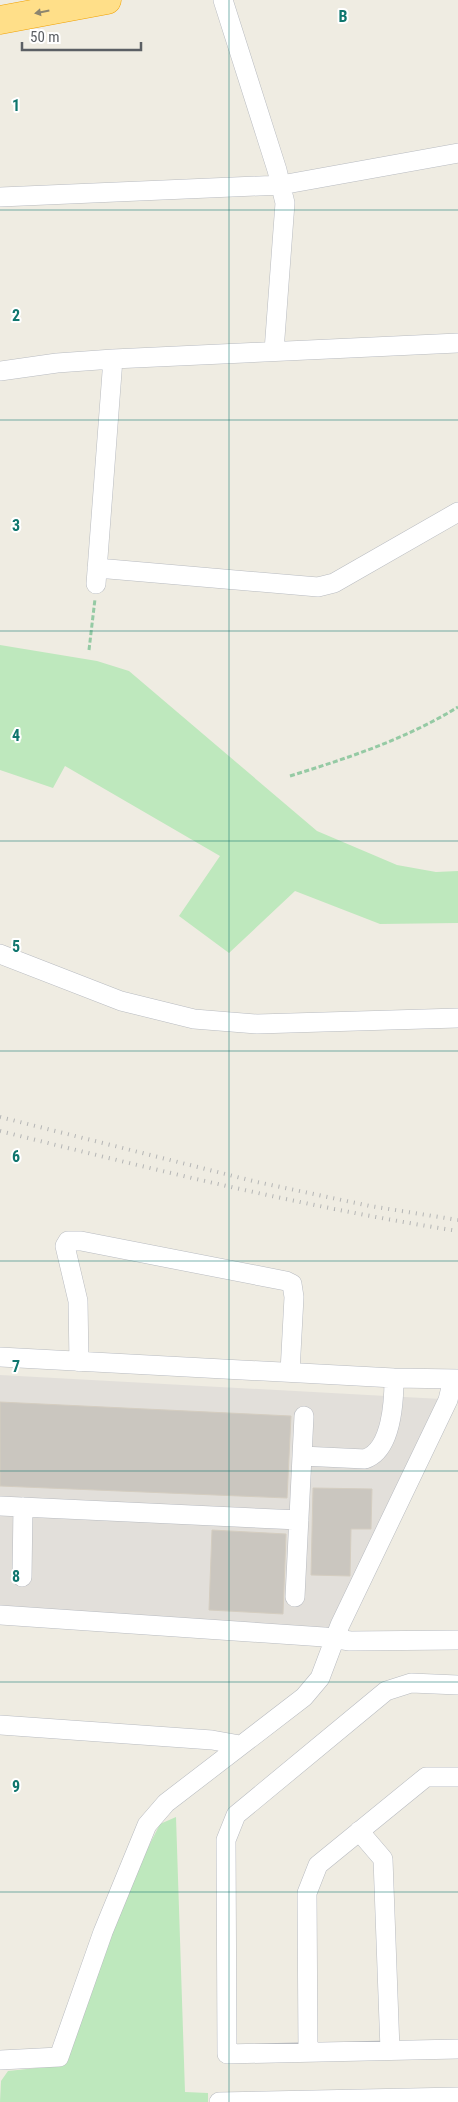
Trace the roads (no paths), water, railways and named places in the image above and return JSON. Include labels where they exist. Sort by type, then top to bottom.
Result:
[{"type":"highway","points":[[0,20],[107,0]]},
{"type":"street","points":[[223,0],[284,203],[274,351]]},
{"type":"street","points":[[0,197],[280,185],[458,153]]},
{"type":"street","points":[[0,371],[57,363],[113,359],[458,343]]},
{"type":"street","points":[[113,359],[96,576],[318,587],[334,583],[458,512]]},
{"type":"street","points":[[0,954],[121,1001],[194,1019],[257,1024],[458,1018]]},
{"type":"street","points":[[79,1362],[78,1301],[65,1246],[68,1241],[81,1241],[286,1281],[292,1284],[294,1297],[290,1372]]},
{"type":"street","points":[[0,1357],[394,1378],[455,1379],[448,1400],[340,1625],[326,1666],[314,1687],[166,1804],[147,1825],[104,1932],[59,2057],[0,2060]]},
{"type":"street","points":[[302,1456],[365,1459],[377,1451],[390,1424],[394,1406],[394,1378]]},
{"type":"street","points":[[295,1597],[304,1416]]},
{"type":"street","points":[[0,1506],[299,1520]]},
{"type":"street","points":[[22,1578],[23,1507]]},
{"type":"street","points":[[0,1615],[335,1639],[458,1640]]},
{"type":"street","points":[[458,1685],[411,1683],[386,1691],[236,1815],[226,1840],[227,2054],[458,2048]]},
{"type":"street","points":[[0,1725],[212,1740],[240,1745]]},
{"type":"street","points":[[308,2052],[307,1893],[318,1865],[426,1777],[458,1777]]},
{"type":"street","points":[[359,1832],[383,1859],[390,2050]]},
{"type":"street","points":[[219,2102],[458,2097]]},
{"type":"railway","points":[[0,1117],[257,1182],[370,1206],[458,1220]]},
{"type":"railway","points":[[0,1131],[285,1199],[458,1231]]}]
